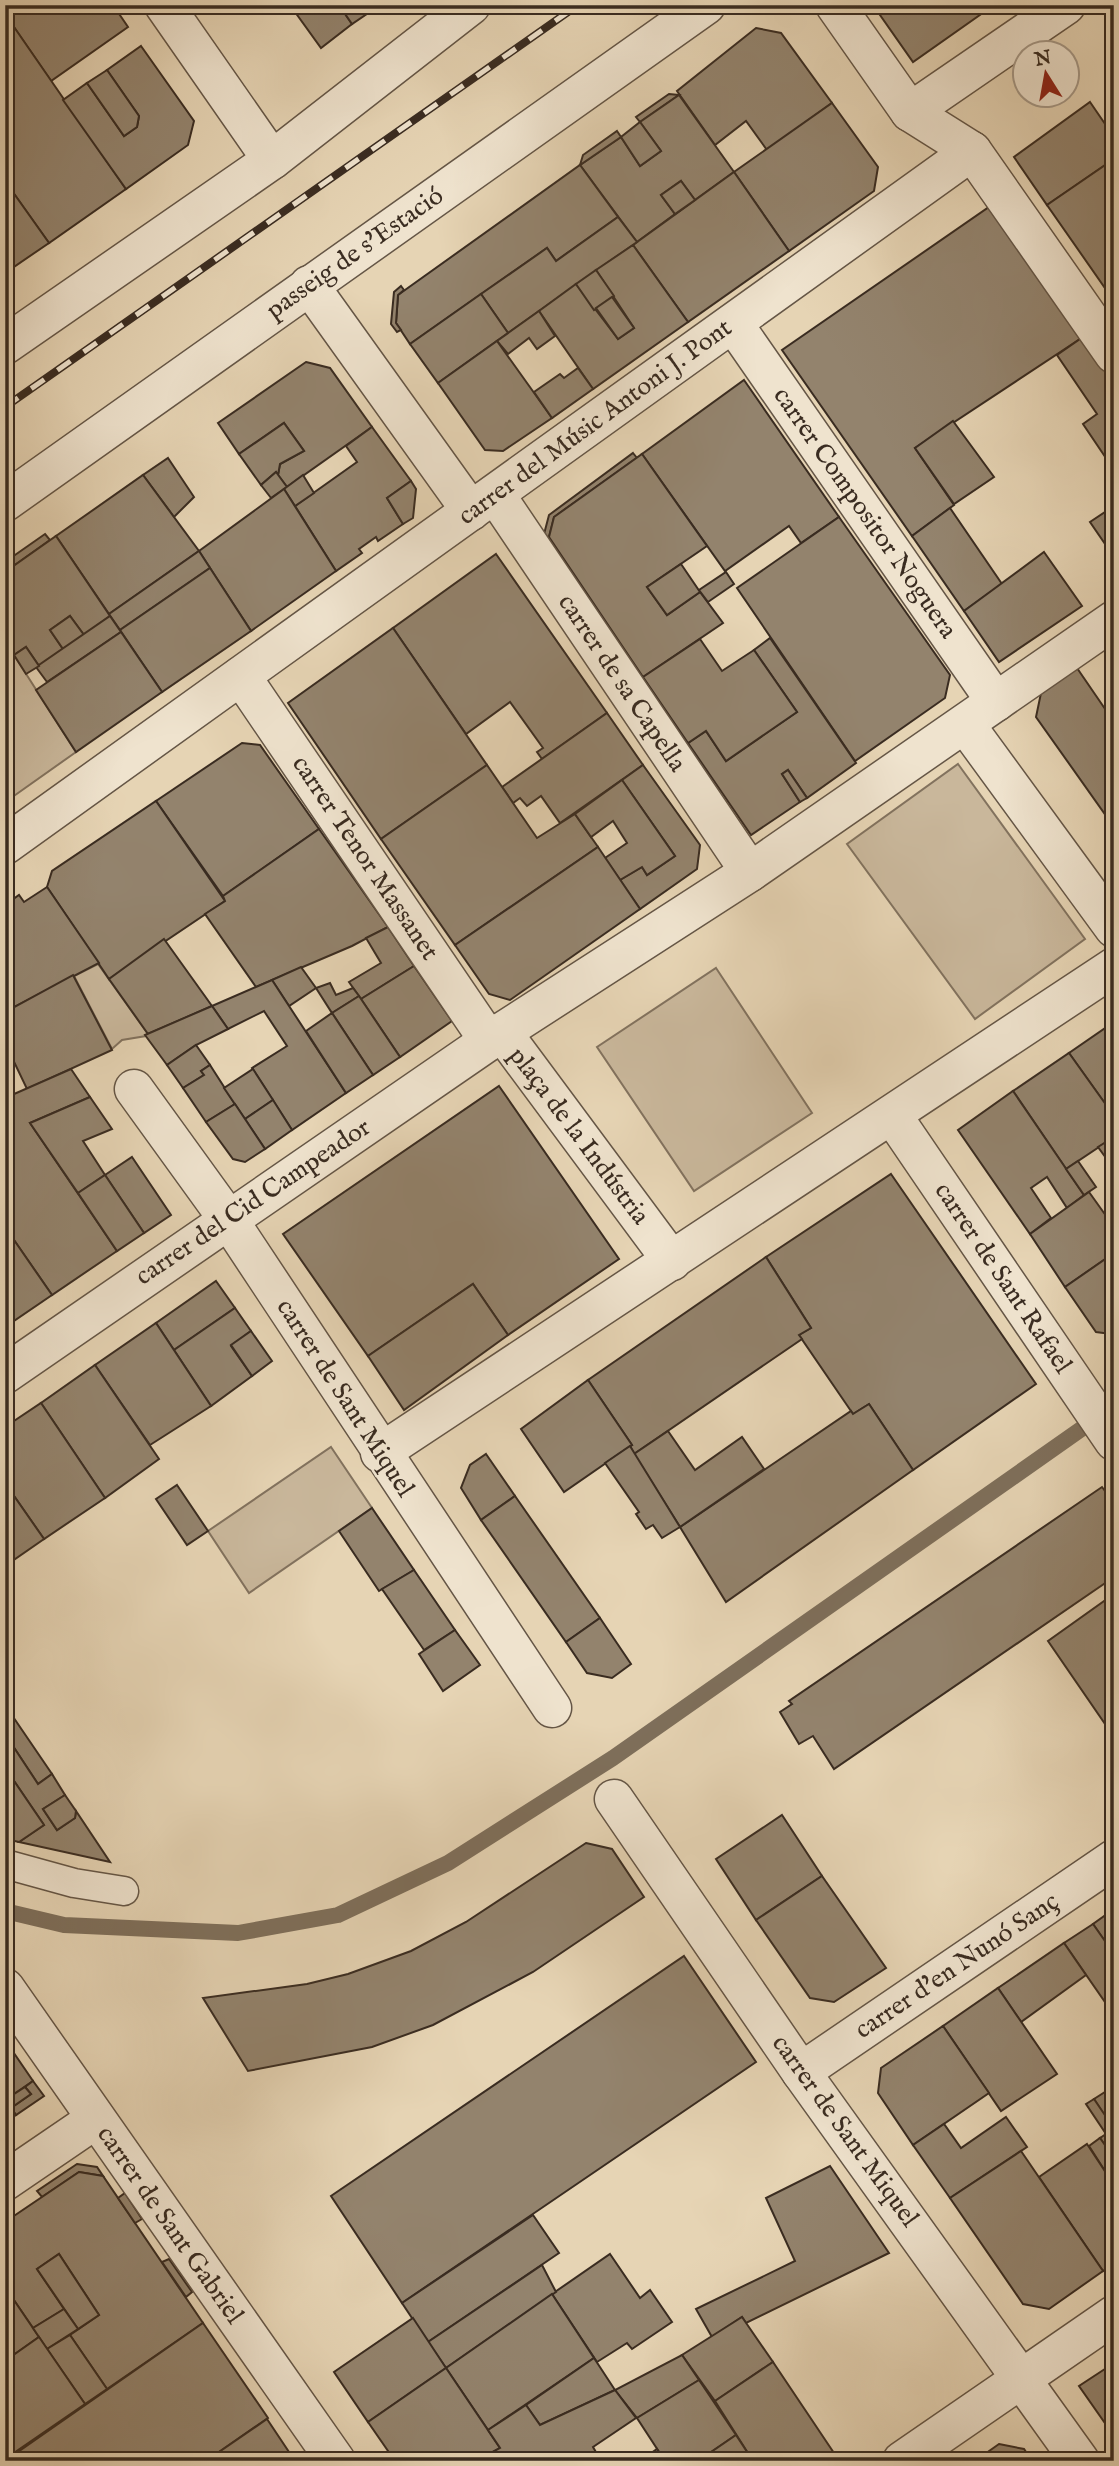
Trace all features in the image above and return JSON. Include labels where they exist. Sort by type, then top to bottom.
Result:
[{"type":"street","points":[[164,5],[271,160]]},
{"type":"street","points":[[5,345],[271,160],[471,5]]},
{"type":"street","name":"passeig de s'Estació","points":[[5,502],[706,5]]},
{"type":"street","points":[[835,5],[910,112],[972,151],[1114,354]]},
{"type":"street","points":[[910,112],[1066,5]]},
{"type":"street","name":"carrer del Músic Antoni J. Pont","points":[[5,845],[972,151]]},
{"type":"street","name":"carrer de sa Capella","points":[[309,285],[483,503],[750,872]]},
{"type":"street","name":"carrer Compositor Noguera","points":[[733,323],[996,702]]},
{"type":"street","name":"plaça de la Indústria","points":[[671,1261],[495,1036],[750,872],[1114,620]]},
{"type":"street","name":"carrer Tenor Massanet","points":[[241,676],[495,1036]]},
{"type":"street","points":[[965,724],[1114,928]]},
{"type":"street","points":[[380,1453],[1114,967]]},
{"type":"street","name":"carrer del Cid Campeador","points":[[5,1374],[495,1036]]},
{"type":"street","name":"carrer de Sant Miquel","points":[[134,1089],[228,1219],[380,1453],[552,1709]]},
{"type":"street","name":"carrer de Sant Rafael","points":[[892,1115],[1114,1441]]},
{"type":"street","name":"carrer de Sant Miquel","points":[[614,1799],[801,2072],[1080,2461]]},
{"type":"street","name":"carrer d'en Nunó Sanç","points":[[801,2072],[1114,1859]]},
{"type":"street","name":"carrer de Sant Gabriel","points":[[5,1988],[336,2461]]},
{"type":"street","points":[[5,2181],[96,2119]]},
{"type":"street","points":[[902,2461],[1114,2315]]},
{"type":"lane","points":[[5,1864],[74,1883],[124,1891]]},
{"type":"shaded area","points":[[5,641],[76,752],[11,798],[5,797]]},
{"type":"shaded area","points":[[958,764],[1085,939],[975,1019],[847,844]]},
{"type":"shaded area","points":[[98,964],[148,1034],[146,1036],[122,1040],[112,1049],[74,976]]},
{"type":"shaded area","points":[[716,968],[812,1113],[694,1191],[597,1047]]},
{"type":"shaded area","points":[[331,1447],[372,1508],[249,1593],[208,1531]]},
{"type":"building","points":[[18,5],[113,5],[128,27],[51,81],[5,14]]},
{"type":"building","points":[[290,5],[339,5],[352,24],[321,48]]},
{"type":"building","points":[[339,5],[380,5],[352,24]]},
{"type":"building","points":[[873,5],[994,5],[913,62]]},
{"type":"building","points":[[5,14],[126,189],[49,243],[5,181]]},
{"type":"building","points":[[756,28],[781,33],[832,103],[767,150],[746,121],[715,145],[677,91]]},
{"type":"building","points":[[141,46],[194,121],[188,145],[126,189],[63,100],[87,83],[124,136],[137,127],[139,116],[107,70]]},
{"type":"building","points":[[107,70],[139,116],[137,127],[124,136],[87,83]]},
{"type":"building","points":[[669,94],[679,95],[640,122],[636,117]]},
{"type":"building","points":[[679,95],[734,172],[695,200],[681,181],[661,195],[675,214],[637,242],[580,165],[621,137],[640,166],[661,151],[640,122]]},
{"type":"building","points":[[1090,102],[1114,137],[1114,159],[1047,205],[1014,157]]},
{"type":"building","points":[[832,103],[878,167],[874,191],[789,251],[734,172]]},
{"type":"building","points":[[640,122],[661,151],[640,166],[621,137]]},
{"type":"building","points":[[617,131],[621,137],[580,165],[583,155]]},
{"type":"building","points":[[1114,159],[1114,301],[1047,205]]},
{"type":"building","points":[[580,165],[618,217],[556,261],[547,248],[410,344],[396,323],[398,295]]},
{"type":"building","points":[[734,172],[789,251],[688,322],[633,245]]},
{"type":"building","points":[[5,181],[49,243],[5,273]]},
{"type":"building","points":[[681,181],[695,200],[675,214],[661,195]]},
{"type":"building","points":[[989,207],[1083,337],[915,448],[954,505],[912,536],[782,350]]},
{"type":"building","points":[[618,217],[637,242],[508,333],[481,294],[547,248],[556,261]]},
{"type":"building","points":[[633,245],[688,322],[593,389],[539,311],[576,284],[618,339],[634,328],[596,270]]},
{"type":"building","points":[[596,270],[614,296],[594,310],[576,284]]},
{"type":"building","points":[[401,286],[404,290],[398,295],[396,323],[401,330],[397,332],[391,324],[394,292]]},
{"type":"building","points":[[481,294],[508,333],[438,383],[410,344]]},
{"type":"building","points":[[612,297],[634,328],[618,339],[596,308]]},
{"type":"building","points":[[539,311],[555,336],[537,349],[529,338],[508,354],[497,341]]},
{"type":"building","points":[[1083,337],[1114,381],[1114,470],[1083,424],[1097,414],[1057,355]]},
{"type":"building","points":[[497,341],[552,418],[503,451],[485,450],[438,383]]},
{"type":"building","points":[[306,362],[330,368],[372,427],[287,487],[278,475],[280,464],[304,451],[284,423],[239,454],[218,423]]},
{"type":"building","points":[[578,368],[593,389],[552,418],[534,392],[560,374],[564,378]]},
{"type":"building","points":[[744,380],[839,517],[801,543],[789,526],[725,571],[642,454]]},
{"type":"building","points":[[953,421],[994,477],[954,504],[915,448]]},
{"type":"building","points":[[284,423],[304,451],[280,464],[278,475],[276,472],[261,485],[239,454]]},
{"type":"building","points":[[372,427],[411,481],[387,498],[403,524],[378,541],[376,537],[359,549],[362,553],[336,571],[295,506],[357,462],[346,446]]},
{"type":"building","points":[[633,453],[637,458],[554,517],[549,537],[636,665],[632,669],[543,538],[549,515]]},
{"type":"building","points":[[642,454],[707,546],[647,587],[667,615],[700,592],[723,623],[643,677],[549,537],[554,517]]},
{"type":"building","points":[[168,458],[194,497],[174,517],[143,475]]},
{"type":"building","points":[[276,472],[287,487],[271,498],[261,485]]},
{"type":"building","points":[[143,475],[199,551],[109,614],[56,536]]},
{"type":"building","points":[[303,475],[314,493],[295,506],[284,489]]},
{"type":"building","points":[[411,481],[416,489],[413,518],[403,524],[387,498]]},
{"type":"building","points":[[284,489],[336,571],[251,631],[199,551]]},
{"type":"building","points":[[1114,506],[1114,557],[1090,522]]},
{"type":"building","points":[[950,508],[1002,584],[964,611],[912,536]]},
{"type":"building","points":[[839,517],[950,675],[945,698],[855,761],[737,588]]},
{"type":"building","points":[[45,534],[50,540],[5,572],[5,562]]},
{"type":"building","points":[[56,536],[110,616],[84,635],[70,616],[50,630],[63,649],[39,666],[26,647],[14,655],[5,641],[5,572]]},
{"type":"building","points":[[199,551],[210,568],[120,630],[109,614]]},
{"type":"building","points":[[1044,552],[1082,606],[999,662],[964,611]]},
{"type":"building","points":[[496,554],[607,713],[542,759],[537,752],[543,748],[510,702],[466,734],[393,628]]},
{"type":"building","points":[[681,564],[700,592],[667,615],[647,587]]},
{"type":"building","points":[[210,568],[251,631],[162,692],[120,630]]},
{"type":"building","points":[[726,572],[734,584],[708,602],[699,590]]},
{"type":"building","points":[[70,616],[84,635],[63,649],[50,630]]},
{"type":"building","points":[[110,616],[121,632],[47,682],[36,667]]},
{"type":"building","points":[[393,628],[487,765],[381,839],[288,703]]},
{"type":"building","points":[[121,632],[162,692],[76,752],[36,690]]},
{"type":"building","points":[[770,638],[856,763],[807,798],[788,770],[782,774],[800,802],[751,835],[688,743],[706,731],[726,761],[797,712],[754,650]]},
{"type":"building","points":[[700,639],[722,671],[754,650],[797,712],[726,761],[706,731],[688,743],[643,677]]},
{"type":"building","points":[[26,647],[39,666],[26,674],[14,655]]},
{"type":"building","points":[[1077,668],[1114,722],[1114,827],[1036,717],[1041,693]]},
{"type":"building","points":[[607,713],[643,765],[560,823],[541,796],[527,806],[520,798],[513,803],[502,787]]},
{"type":"building","points":[[242,743],[260,745],[319,829],[223,896],[156,801]]},
{"type":"building","points":[[487,765],[537,838],[575,814],[598,847],[455,945],[381,839]]},
{"type":"building","points":[[643,765],[700,845],[697,869],[640,909],[620,880],[642,867],[647,875],[675,856],[622,780]]},
{"type":"building","points":[[788,770],[807,798],[800,802],[782,774]]},
{"type":"building","points":[[622,780],[675,856],[647,875],[642,867],[620,880],[605,858],[627,843],[613,821],[591,837],[575,814]]},
{"type":"building","points":[[156,801],[225,901],[109,979],[47,887],[52,871]]},
{"type":"building","points":[[319,829],[388,927],[352,946],[256,987],[205,914],[225,901],[223,896]]},
{"type":"building","points":[[598,847],[640,909],[510,1000],[489,994],[455,945]]},
{"type":"building","points":[[47,887],[99,963],[5,1012],[5,905],[19,895],[24,902]]},
{"type":"building","points":[[388,927],[414,966],[361,999],[349,982],[381,963],[366,938]]},
{"type":"building","points":[[164,939],[212,1006],[148,1034],[109,979]]},
{"type":"building","points":[[414,966],[452,1021],[400,1057],[361,999]]},
{"type":"building","points":[[301,967],[316,988],[289,1006],[272,980]]},
{"type":"building","points":[[73,975],[112,1050],[27,1089],[5,1043],[5,1012]]},
{"type":"building","points":[[272,980],[346,1093],[292,1130],[252,1068],[287,1046],[264,1011],[228,1029],[212,1006]]},
{"type":"building","points":[[330,983],[336,995],[353,988],[359,996],[332,1013],[316,988]]},
{"type":"building","points":[[359,996],[400,1057],[373,1075],[332,1013]]},
{"type":"building","points":[[212,1006],[228,1029],[196,1045],[167,1065],[145,1035]]},
{"type":"building","points":[[332,1013],[373,1075],[346,1093],[306,1031]]},
{"type":"building","points":[[1114,1022],[1114,1116],[1069,1053]]},
{"type":"building","points":[[196,1045],[210,1065],[201,1071],[204,1075],[183,1088],[167,1065]]},
{"type":"building","points":[[1069,1053],[1114,1116],[1114,1137],[1066,1169],[1013,1091]]},
{"type":"building","points":[[210,1065],[235,1104],[206,1122],[183,1088],[204,1075],[201,1071]]},
{"type":"building","points":[[71,1069],[90,1097],[30,1123],[117,1251],[52,1295],[5,1227],[5,1098]]},
{"type":"building","points":[[253,1069],[273,1100],[245,1119],[224,1088]]},
{"type":"building","points":[[499,1086],[619,1259],[508,1335],[473,1284],[368,1356],[283,1234]]},
{"type":"building","points":[[1013,1091],[1084,1195],[1067,1208],[1047,1177],[1031,1188],[1051,1218],[1030,1234],[958,1130]]},
{"type":"building","points":[[90,1097],[112,1129],[83,1141],[105,1175],[78,1193],[30,1123]]},
{"type":"building","points":[[273,1100],[292,1130],[265,1149],[245,1119]]},
{"type":"building","points":[[235,1104],[265,1149],[245,1162],[233,1159],[206,1122]]},
{"type":"building","points":[[1114,1137],[1114,1169],[1098,1147]]},
{"type":"building","points":[[132,1157],[171,1215],[144,1233],[105,1175]]},
{"type":"building","points":[[1078,1161],[1096,1187],[1084,1195],[1066,1169]]},
{"type":"building","points":[[891,1174],[1036,1384],[913,1470],[869,1404],[853,1414],[799,1335],[811,1328],[766,1257]]},
{"type":"building","points":[[105,1175],[144,1233],[117,1251],[78,1193]]},
{"type":"building","points":[[1089,1192],[1114,1227],[1114,1253],[1065,1287],[1030,1234]]},
{"type":"building","points":[[5,1227],[52,1295],[5,1327]]},
{"type":"building","points":[[1114,1253],[1114,1332],[1111,1334],[1096,1332],[1065,1287]]},
{"type":"building","points":[[766,1257],[811,1328],[799,1335],[802,1339],[634,1454],[630,1446],[632,1445],[588,1380]]},
{"type":"building","points":[[216,1281],[235,1308],[174,1350],[156,1323]]},
{"type":"building","points":[[473,1284],[508,1335],[404,1410],[368,1356]]},
{"type":"building","points":[[235,1308],[251,1331],[231,1346],[252,1376],[211,1406],[174,1350]]},
{"type":"building","points":[[156,1323],[211,1406],[150,1445],[95,1365]]},
{"type":"building","points":[[251,1331],[272,1361],[252,1376],[231,1345]]},
{"type":"building","points":[[95,1365],[159,1459],[105,1498],[41,1403]]},
{"type":"building","points":[[588,1380],[632,1445],[564,1492],[521,1429]]},
{"type":"building","points":[[41,1403],[105,1498],[44,1539],[5,1483],[5,1427]]},
{"type":"building","points":[[869,1404],[913,1470],[726,1602],[680,1527],[851,1411],[853,1414]]},
{"type":"building","points":[[668,1431],[695,1470],[742,1437],[764,1469],[680,1527],[634,1454]]},
{"type":"building","points":[[630,1446],[680,1527],[662,1538],[653,1525],[646,1529],[636,1514],[639,1512],[605,1463]]},
{"type":"building","points":[[486,1454],[515,1496],[481,1520],[461,1488],[470,1465]]},
{"type":"building","points":[[5,1483],[44,1539],[5,1566]]},
{"type":"building","points":[[177,1485],[208,1531],[187,1545],[156,1499]]},
{"type":"building","points":[[1102,1487],[1114,1503],[1114,1577],[834,1769],[813,1736],[799,1744],[780,1712],[792,1704],[789,1701]]},
{"type":"building","points":[[515,1496],[600,1618],[566,1642],[481,1520]]},
{"type":"building","points":[[372,1508],[414,1570],[379,1591],[339,1531]]},
{"type":"building","points":[[414,1570],[455,1630],[424,1650],[382,1589]]},
{"type":"building","points":[[1114,1594],[1114,1737],[1048,1641]]},
{"type":"building","points":[[600,1618],[631,1664],[612,1678],[587,1673],[566,1642]]},
{"type":"building","points":[[455,1630],[480,1665],[443,1691],[419,1654]]},
{"type":"building","points":[[5,1705],[52,1774],[38,1784],[5,1734]]},
{"type":"building","points":[[5,1734],[38,1784],[52,1774],[65,1795],[43,1809],[57,1830],[75,1818],[76,1811],[110,1862],[19,1842],[44,1825],[12,1778],[5,1783]]},
{"type":"building","points":[[12,1778],[44,1825],[19,1842],[5,1839],[5,1783]]},
{"type":"building","points":[[65,1795],[76,1811],[75,1818],[57,1830],[43,1809]]},
{"type":"building","points":[[782,1815],[822,1876],[756,1920],[716,1859]]},
{"type":"building","points":[[586,1843],[612,1849],[644,1897],[533,1972],[433,2025],[372,2047],[248,2071],[203,1998],[307,1984],[348,1974],[411,1951],[466,1922]]},
{"type":"building","points":[[822,1876],[886,1968],[834,2002],[810,1998],[756,1920]]},
{"type":"building","points":[[1114,1909],[1114,1954],[1093,1924]]},
{"type":"building","points":[[1093,1924],[1114,1954],[1114,2015],[1064,1943]]},
{"type":"building","points":[[1064,1943],[1086,1975],[1021,2022],[998,1988]]},
{"type":"building","points":[[684,1956],[756,2062],[402,2303],[331,2196]]},
{"type":"building","points":[[998,1988],[1057,2074],[1001,2111],[943,2026]]},
{"type":"building","points":[[943,2026],[989,2093],[913,2145],[878,2093],[881,2068]]},
{"type":"building","points":[[5,2040],[33,2081],[5,2100]]},
{"type":"building","points":[[33,2081],[44,2096],[16,2115],[11,2108],[31,2094],[25,2087]]},
{"type":"building","points":[[25,2087],[31,2094],[11,2108],[16,2115],[5,2122],[5,2100]]},
{"type":"building","points":[[1108,2090],[1114,2098],[1114,2130],[1094,2099]]},
{"type":"building","points":[[1094,2099],[1113,2127],[1114,2158],[1100,2138],[1106,2134],[1086,2104]]},
{"type":"building","points":[[1006,2117],[1027,2147],[950,2198],[913,2145],[944,2124],[961,2148]]},
{"type":"building","points":[[1100,2138],[1114,2158],[1114,2185],[1089,2146]]},
{"type":"building","points":[[1087,2144],[1114,2185],[1114,2263],[1103,2271],[1039,2177]]},
{"type":"building","points":[[1021,2151],[1103,2271],[1049,2309],[1023,2304],[950,2198]]},
{"type":"building","points":[[77,2164],[97,2167],[103,2176],[79,2172],[42,2197],[37,2191]]},
{"type":"building","points":[[830,2166],[889,2253],[746,2323],[742,2317],[712,2337],[696,2309],[795,2261],[766,2198]]},
{"type":"building","points":[[79,2172],[103,2176],[203,2323],[107,2389],[70,2335],[99,2315],[59,2254],[37,2269],[64,2309],[33,2328],[5,2287],[5,2222]]},
{"type":"building","points":[[125,2193],[142,2219],[135,2223],[118,2198]]},
{"type":"building","points":[[533,2215],[559,2253],[428,2342],[402,2303]]},
{"type":"building","points":[[59,2254],[99,2315],[78,2329],[37,2269]]},
{"type":"building","points":[[610,2254],[640,2298],[650,2290],[672,2322],[632,2349],[627,2343],[597,2362],[552,2294]]},
{"type":"building","points":[[169,2259],[192,2292],[186,2297],[162,2262]]},
{"type":"building","points":[[542,2265],[556,2292],[446,2368],[428,2342]]},
{"type":"building","points":[[5,2287],[39,2337],[5,2361]]},
{"type":"building","points":[[552,2294],[594,2358],[488,2430],[446,2368]]},
{"type":"building","points":[[64,2309],[78,2329],[47,2349],[33,2328]]},
{"type":"building","points":[[742,2317],[773,2362],[715,2401],[682,2355]]},
{"type":"building","points":[[413,2318],[446,2368],[368,2422],[334,2372]]},
{"type":"building","points":[[203,2323],[268,2418],[206,2461],[5,2461]]},
{"type":"building","points":[[70,2335],[107,2389],[85,2404],[47,2349]]},
{"type":"building","points":[[39,2337],[85,2404],[5,2459],[5,2361]]},
{"type":"building","points":[[682,2355],[699,2380],[637,2418],[615,2390]]},
{"type":"building","points":[[594,2358],[615,2390],[540,2425],[526,2405]]},
{"type":"building","points":[[773,2362],[836,2456],[830,2461],[753,2461],[715,2401]]},
{"type":"building","points":[[1114,2363],[1114,2436],[1079,2386]]},
{"type":"building","points":[[446,2368],[500,2448],[476,2461],[395,2461],[368,2422]]},
{"type":"building","points":[[699,2380],[736,2435],[698,2461],[665,2461],[637,2418]]},
{"type":"building","points":[[615,2390],[636,2418],[593,2447],[600,2459],[484,2461],[482,2458],[500,2448],[488,2430],[526,2405],[540,2425]]},
{"type":"building","points":[[267,2419],[295,2461],[206,2461]]},
{"type":"building","points":[[736,2435],[753,2461],[698,2461]]},
{"type":"building","points":[[999,2444],[1024,2449],[1032,2461],[975,2461]]},
{"type":"building","points":[[657,2449],[665,2461],[640,2461]]},
{"type":"waterway","points":[[5,1911],[64,1925],[238,1933],[338,1915],[448,1863],[613,1758],[1114,1406]]},
{"type":"railway","points":[[5,407],[578,5]]}]
